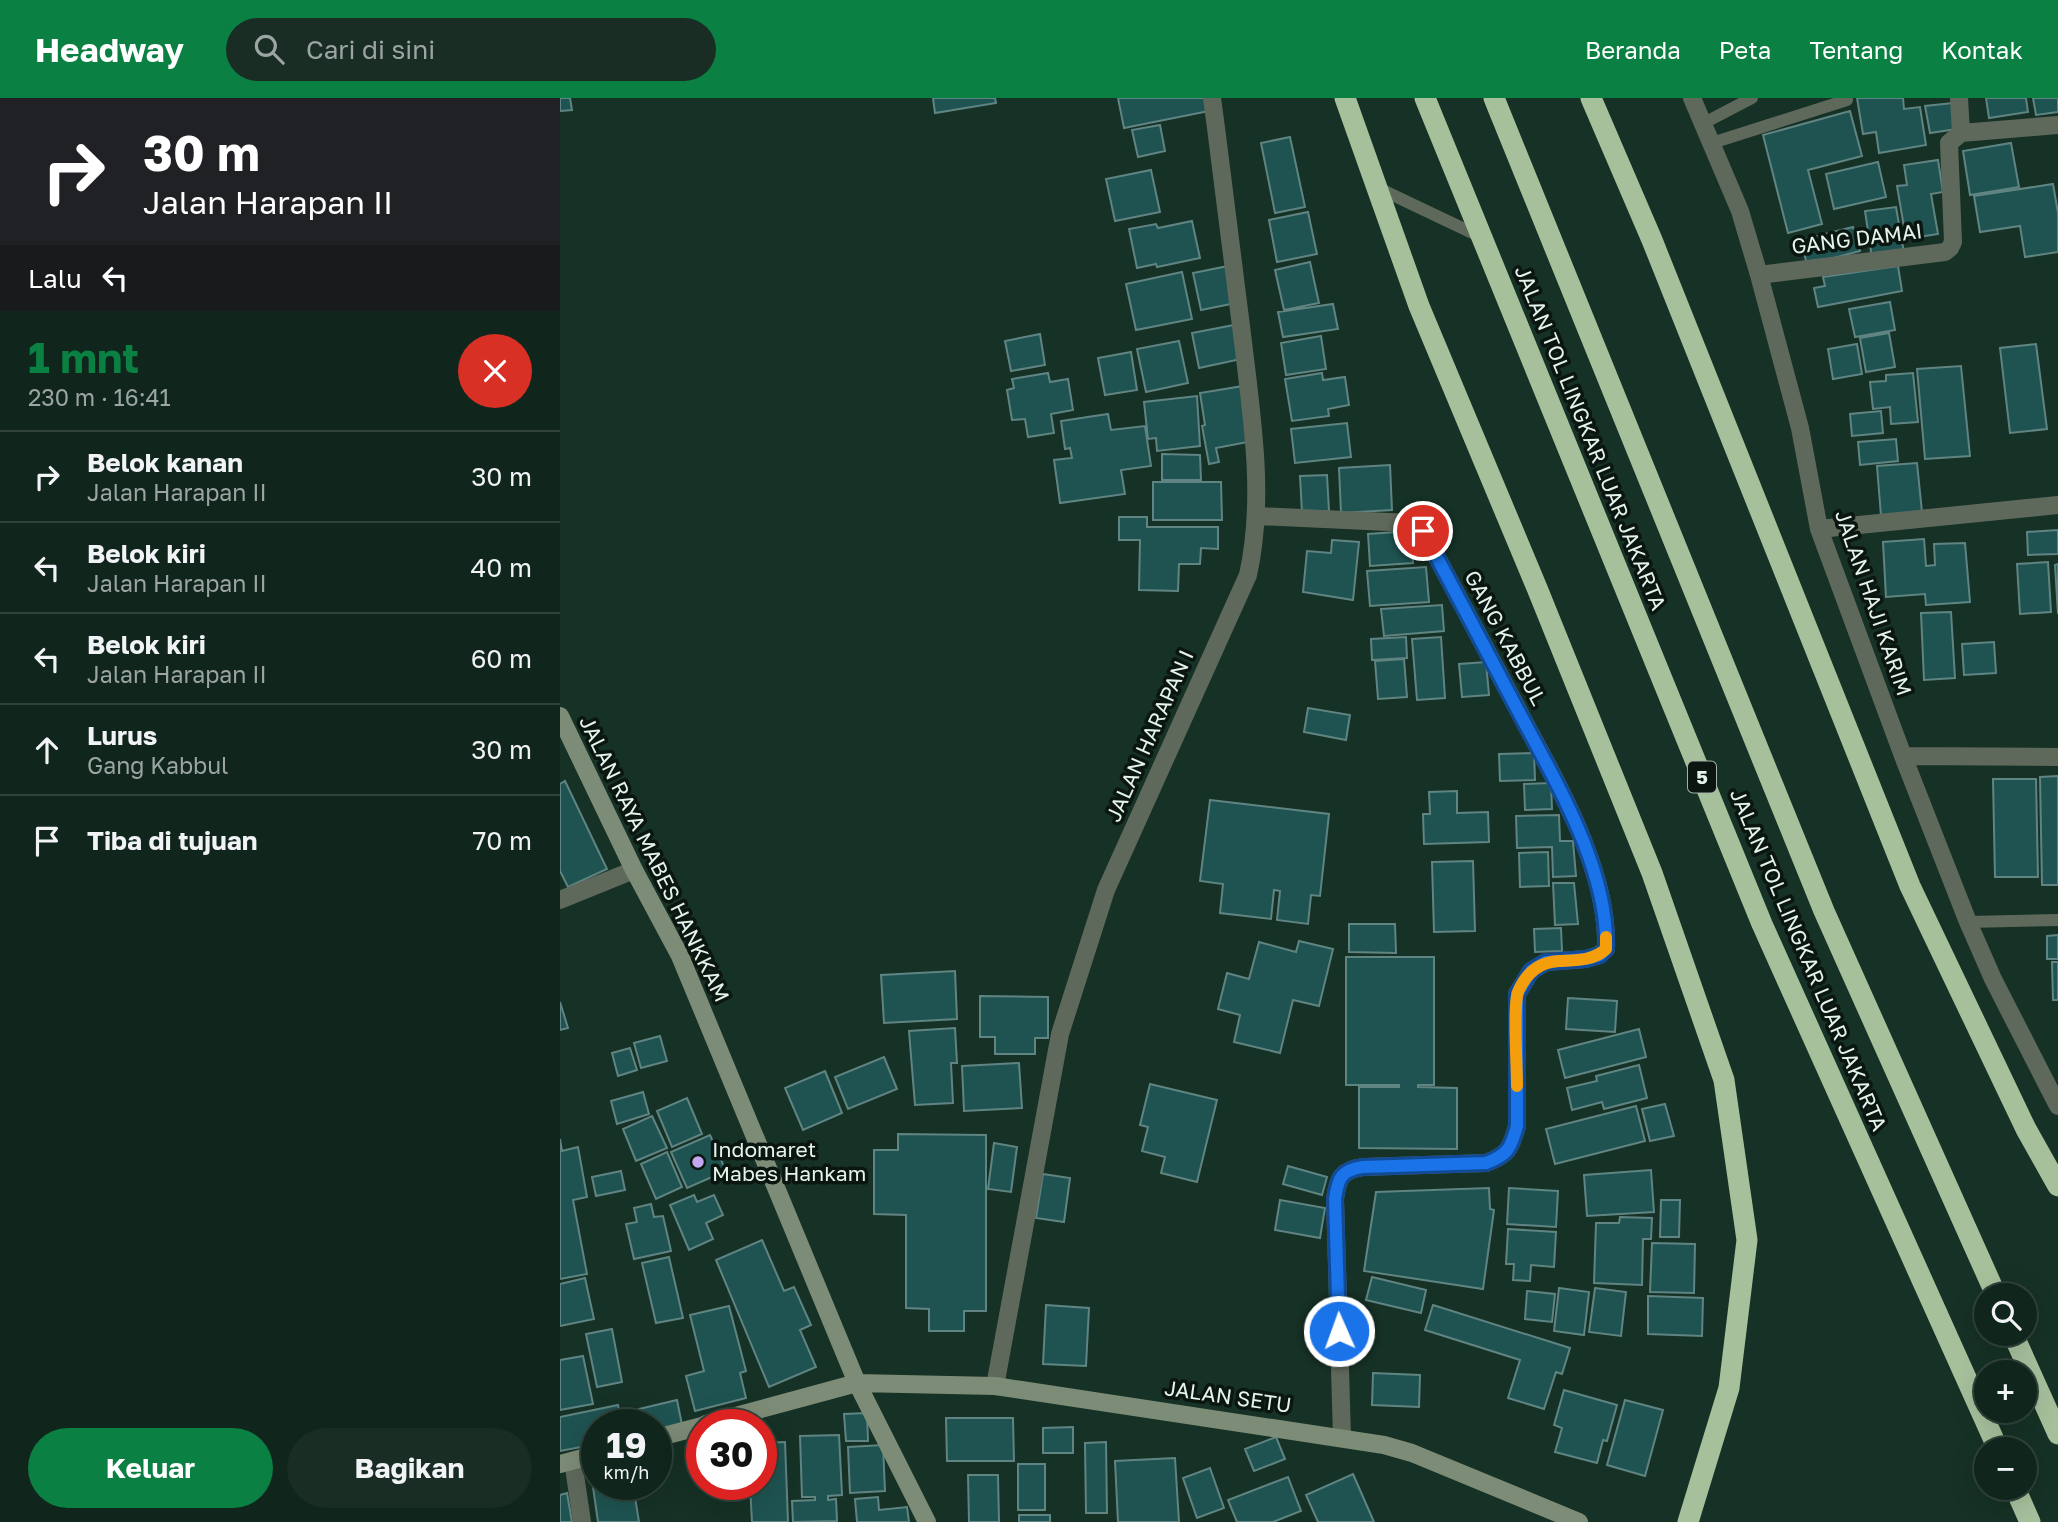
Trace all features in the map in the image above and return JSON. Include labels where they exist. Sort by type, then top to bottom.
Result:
[{"type":"highway","points":[[1345,98],[1419,306],[1652,873],[1724,1080],[1747,1240],[1729,1388],[1688,1522]]},
{"type":"highway","name":"JALAN TOL LINGKAR LUAR JAKARTA","points":[[1425,98],[1762,924],[1992,1437]]},
{"type":"highway","name":"JALAN TOL LINGKAR LUAR JAKARTA","points":[[1494,98],[1824,911],[1991,1283]]},
{"type":"highway","points":[[1591,98],[1657,253],[1910,886],[2026,1129],[2058,1186]]},
{"type":"highway","points":[[2018,1346],[2058,1434]]},
{"type":"highway","points":[[2020,1500],[2030,1522]]},
{"type":"main road","name":"JALAN RAYA MABES HANKKAM","points":[[560,716],[634,870],[680,956],[857,1383],[927,1522]]},
{"type":"main road","name":"JALAN SETU","points":[[762,1409],[857,1383],[995,1386],[1342,1437],[1412,1453],[1579,1522]]},
{"type":"street","name":"JALAN HARAPAN I","points":[[995,1386],[1060,1034],[1106,890],[1248,575],[1258,516],[1253,424],[1212,98]]},
{"type":"street","name":"JALAN HAJI KARIM","points":[[1692,98],[1740,211],[1759,275],[1800,428],[1819,529],[1968,922],[1993,979],[2058,1106]]},
{"type":"street","points":[[1959,98],[1961,134],[2058,125]]},
{"type":"street","name":"GANG DAMAI","points":[[1759,275],[1945,251],[1950,248],[1953,242],[1949,143],[1961,134]]},
{"type":"street","points":[[1819,529],[2058,505]]},
{"type":"street","name":"GANG KABBUL","points":[[1258,516],[1410,523],[1423,531],[1567,804],[1601,891],[1607,924],[1606,949],[1600,955],[1586,959],[1546,962],[1531,971],[1517,994],[1517,1126],[1513,1145],[1498,1158],[1486,1163],[1349,1168],[1337,1185],[1335,1199],[1342,1437]]},
{"type":"street","points":[[1903,756],[2058,758]]},
{"type":"street","points":[[560,900],[634,870]]},
{"type":"street","points":[[567,1462],[582,1522]]},
{"type":"lane","points":[[1704,123],[1752,98]]},
{"type":"lane","points":[[1712,143],[1847,100]]},
{"type":"lane","points":[[1377,187],[1482,237]]},
{"type":"lane","points":[[1968,922],[2058,920]]},
{"type":"building","points":[[560,98],[570,98],[572,110],[560,111]]},
{"type":"building","points":[[933,98],[995,98],[996,103],[935,113]]},
{"type":"building","points":[[1118,98],[1207,98],[1209,111],[1124,128]]},
{"type":"building","points":[[1857,98],[1903,98],[1904,109],[1920,107],[1926,145],[1879,153],[1876,132],[1863,134]]},
{"type":"building","points":[[1986,98],[2026,98],[2028,112],[1989,118]]},
{"type":"building","points":[[2033,98],[2058,98],[2058,112],[2036,115]]},
{"type":"building","points":[[1953,103],[1957,129],[1930,133],[1925,106]]},
{"type":"building","points":[[1850,111],[1862,156],[1808,170],[1822,224],[1788,233],[1763,135]]},
{"type":"building","points":[[1160,125],[1165,151],[1138,157],[1132,130]]},
{"type":"building","points":[[1290,137],[1305,207],[1275,213],[1261,143]]},
{"type":"building","points":[[2011,143],[2019,187],[1970,195],[1963,151]]},
{"type":"building","points":[[1938,160],[1943,192],[1931,194],[1938,234],[1906,239],[1897,186],[1907,185],[1904,165]]},
{"type":"building","points":[[1878,162],[1886,197],[1834,209],[1826,174]]},
{"type":"building","points":[[1151,170],[1160,212],[1115,221],[1106,179]]},
{"type":"building","points":[[2053,184],[2058,213],[2058,252],[2025,257],[2020,226],[1980,232],[1974,196]]},
{"type":"building","points":[[1896,207],[1904,253],[1872,258],[1865,211]]},
{"type":"building","points":[[1308,212],[1317,254],[1277,262],[1269,220]]},
{"type":"building","points":[[1192,221],[1200,258],[1157,267],[1156,264],[1137,268],[1129,229],[1156,224],[1158,228]]},
{"type":"building","points":[[1853,227],[1860,251],[1807,265],[1801,240]]},
{"type":"building","points":[[1310,262],[1319,303],[1284,310],[1275,270]]},
{"type":"building","points":[[1228,266],[1236,303],[1201,310],[1193,273]]},
{"type":"building","points":[[1898,266],[1902,291],[1818,307],[1814,288],[1825,286],[1823,277]]},
{"type":"building","points":[[1182,272],[1192,319],[1136,330],[1126,284]]},
{"type":"building","points":[[1890,302],[1895,330],[1855,337],[1849,309]]},
{"type":"building","points":[[1333,304],[1338,329],[1283,337],[1278,312]]},
{"type":"building","points":[[1234,325],[1241,359],[1199,368],[1192,333]]},
{"type":"building","points":[[1889,333],[1895,367],[1866,372],[1860,338]]},
{"type":"building","points":[[1040,334],[1045,365],[1011,371],[1005,341]]},
{"type":"building","points":[[1321,336],[1326,369],[1286,375],[1281,343]]},
{"type":"building","points":[[1179,341],[1188,383],[1146,392],[1137,349]]},
{"type":"building","points":[[1857,344],[1862,374],[1833,379],[1828,349]]},
{"type":"building","points":[[2036,344],[2047,429],[2010,433],[2000,348]]},
{"type":"building","points":[[1131,352],[1137,390],[1105,395],[1098,358]]},
{"type":"building","points":[[1961,366],[1970,456],[1925,459],[1917,369]]},
{"type":"building","points":[[1048,373],[1050,382],[1068,379],[1073,410],[1051,414],[1054,433],[1028,437],[1025,419],[1012,420],[1007,390],[1014,388],[1012,379]]},
{"type":"building","points":[[1322,373],[1323,380],[1345,377],[1349,405],[1328,409],[1329,416],[1292,421],[1285,379]]},
{"type":"building","points":[[1913,373],[1918,422],[1891,424],[1890,407],[1873,409],[1870,382],[1886,381],[1886,375]]},
{"type":"building","points":[[1243,386],[1253,441],[1216,448],[1219,462],[1209,464],[1202,426],[1205,425],[1200,393]]},
{"type":"building","points":[[1197,396],[1200,446],[1157,451],[1156,438],[1148,439],[1144,402]]},
{"type":"building","points":[[1881,411],[1883,433],[1852,436],[1850,414]]},
{"type":"building","points":[[1108,414],[1111,430],[1145,426],[1151,466],[1121,470],[1125,494],[1060,503],[1054,460],[1072,458],[1070,448],[1065,449],[1061,421]]},
{"type":"building","points":[[1347,423],[1351,457],[1295,463],[1291,429]]},
{"type":"building","points":[[1896,439],[1898,461],[1860,465],[1858,442]]},
{"type":"building","points":[[1162,454],[1200,455],[1201,480],[1162,480]]},
{"type":"building","points":[[1917,463],[1922,512],[1881,516],[1877,466]]},
{"type":"building","points":[[1390,465],[1392,510],[1341,513],[1339,468]]},
{"type":"building","points":[[1327,475],[1329,511],[1302,513],[1300,476]]},
{"type":"building","points":[[1153,482],[1221,482],[1222,520],[1153,520]]},
{"type":"building","points":[[1119,517],[1147,517],[1147,527],[1218,527],[1218,549],[1201,548],[1200,564],[1179,564],[1178,591],[1139,590],[1140,540],[1119,540]]},
{"type":"building","points":[[2058,530],[2058,554],[2028,555],[2027,532]]},
{"type":"building","points":[[1411,531],[1413,563],[1370,566],[1368,534]]},
{"type":"building","points":[[1924,539],[1926,566],[1935,565],[1934,544],[1965,543],[1970,602],[1926,605],[1925,594],[1886,597],[1883,542]]},
{"type":"building","points":[[1332,540],[1359,542],[1353,600],[1303,592],[1307,551],[1331,553]]},
{"type":"building","points":[[2048,562],[2051,612],[2020,614],[2017,564]]},
{"type":"building","points":[[2058,564],[2058,614],[2055,565]]},
{"type":"building","points":[[1426,567],[1429,602],[1370,606],[1367,571]]},
{"type":"building","points":[[1442,605],[1444,631],[1384,636],[1381,609]]},
{"type":"building","points":[[1951,612],[1955,678],[1924,680],[1921,613]]},
{"type":"building","points":[[1406,637],[1407,658],[1372,660],[1371,639]]},
{"type":"building","points":[[1441,637],[1445,698],[1417,700],[1412,639]]},
{"type":"building","points":[[1994,642],[1996,673],[1964,675],[1962,644]]},
{"type":"building","points":[[1404,659],[1407,697],[1378,699],[1375,661]]},
{"type":"building","points":[[1486,662],[1489,695],[1462,697],[1459,664]]},
{"type":"building","points":[[1308,708],[1350,715],[1346,740],[1304,732]]},
{"type":"building","points":[[1534,753],[1535,780],[1500,781],[1499,754]]},
{"type":"building","points":[[2058,776],[2058,885],[2042,885],[2040,777]]},
{"type":"building","points":[[1993,779],[2036,779],[2038,877],[1995,877]]},
{"type":"building","points":[[565,781],[607,869],[568,887],[560,871],[560,784]]},
{"type":"building","points":[[1551,783],[1552,809],[1525,810],[1524,784]]},
{"type":"building","points":[[1457,791],[1457,813],[1488,812],[1489,842],[1424,844],[1423,814],[1430,814],[1429,792]]},
{"type":"building","points":[[1210,800],[1329,814],[1320,896],[1311,895],[1308,924],[1277,920],[1280,891],[1274,890],[1271,919],[1220,913],[1223,884],[1200,881]]},
{"type":"building","points":[[1559,815],[1560,841],[1573,841],[1576,876],[1553,877],[1552,847],[1517,848],[1516,816]]},
{"type":"building","points":[[1548,852],[1549,886],[1520,887],[1519,853]]},
{"type":"building","points":[[1473,861],[1475,931],[1434,932],[1432,862]]},
{"type":"building","points":[[1553,883],[1574,883],[1578,924],[1555,925]]},
{"type":"building","points":[[1349,924],[1395,924],[1396,953],[1349,952]]},
{"type":"building","points":[[1561,928],[1562,951],[1535,952],[1534,929]]},
{"type":"building","points":[[2058,935],[2058,959],[2047,959],[2047,936]]},
{"type":"building","points":[[1299,941],[1333,949],[1319,1006],[1293,1000],[1280,1053],[1234,1042],[1240,1015],[1218,1009],[1227,973],[1249,979],[1259,942],[1296,952]]},
{"type":"building","points":[[1346,957],[1434,957],[1434,1085],[1418,1087],[1457,1088],[1457,1149],[1359,1148],[1359,1087],[1399,1085],[1346,1085]]},
{"type":"building","points":[[2052,962],[2058,962],[2058,1000],[2053,1000]]},
{"type":"building","points":[[955,971],[957,1019],[884,1023],[881,975]]},
{"type":"building","points":[[980,996],[1048,997],[1048,1038],[1035,1038],[1035,1054],[995,1054],[995,1037],[980,1037]]},
{"type":"building","points":[[1568,998],[1617,1001],[1615,1032],[1566,1029]]},
{"type":"building","points":[[560,1002],[568,1028],[560,1030]]},
{"type":"building","points":[[955,1028],[957,1063],[951,1063],[953,1103],[915,1105],[909,1031]]},
{"type":"building","points":[[1639,1029],[1646,1057],[1565,1078],[1558,1050]]},
{"type":"building","points":[[660,1036],[667,1061],[641,1068],[634,1043]]},
{"type":"building","points":[[630,1048],[637,1070],[618,1076],[612,1053]]},
{"type":"building","points":[[884,1057],[897,1089],[848,1109],[835,1077]]},
{"type":"building","points":[[1019,1063],[1022,1108],[964,1111],[962,1066]]},
{"type":"building","points":[[1639,1065],[1647,1098],[1604,1109],[1602,1102],[1572,1110],[1567,1088],[1597,1081],[1596,1076]]},
{"type":"building","points":[[825,1071],[842,1113],[803,1130],[785,1088]]},
{"type":"building","points":[[1150,1084],[1217,1100],[1197,1182],[1161,1173],[1165,1157],[1142,1151],[1148,1127],[1140,1125]]},
{"type":"building","points":[[643,1092],[649,1114],[617,1124],[611,1101]]},
{"type":"building","points":[[687,1098],[702,1134],[672,1147],[657,1111]]},
{"type":"building","points":[[1665,1104],[1674,1136],[1650,1141],[1642,1109]]},
{"type":"building","points":[[1636,1106],[1645,1141],[1555,1164],[1546,1129]]},
{"type":"building","points":[[652,1116],[667,1148],[636,1161],[623,1129]]},
{"type":"building","points":[[898,1134],[986,1135],[986,1311],[964,1311],[964,1331],[929,1331],[929,1309],[906,1308],[906,1215],[874,1214],[874,1150],[898,1150]]},
{"type":"building","name":"Indomaret Mabes Hankam","points":[[710,1135],[726,1171],[687,1188],[671,1152]]},
{"type":"building","points":[[560,1139],[562,1151],[578,1147],[587,1197],[573,1200],[587,1274],[560,1279]]},
{"type":"building","points":[[994,1143],[1017,1147],[1011,1192],[988,1189]]},
{"type":"building","points":[[667,1152],[682,1187],[656,1199],[641,1164]]},
{"type":"building","points":[[1288,1166],[1327,1177],[1322,1195],[1283,1184]]},
{"type":"building","points":[[1651,1170],[1654,1212],[1587,1216],[1584,1175]]},
{"type":"building","points":[[621,1171],[625,1190],[596,1196],[592,1177]]},
{"type":"building","points":[[1043,1174],[1070,1178],[1064,1222],[1036,1218]]},
{"type":"building","points":[[1489,1188],[1490,1209],[1494,1210],[1483,1289],[1364,1271],[1376,1192]]},
{"type":"building","points":[[1509,1188],[1558,1191],[1556,1227],[1507,1224]]},
{"type":"building","points":[[694,1195],[697,1202],[714,1195],[723,1215],[706,1223],[713,1239],[689,1250],[670,1205]]},
{"type":"building","points":[[1280,1200],[1325,1208],[1320,1238],[1275,1230]]},
{"type":"building","points":[[1661,1200],[1680,1200],[1679,1237],[1660,1237]]},
{"type":"building","points":[[651,1204],[654,1217],[663,1216],[671,1251],[634,1259],[626,1224],[637,1222],[634,1208]]},
{"type":"building","points":[[1620,1217],[1652,1218],[1651,1239],[1643,1239],[1642,1285],[1594,1283],[1596,1223],[1619,1223]]},
{"type":"building","points":[[1508,1229],[1556,1232],[1554,1267],[1531,1265],[1530,1281],[1513,1280],[1514,1264],[1506,1264]]},
{"type":"building","points":[[762,1240],[784,1291],[794,1287],[811,1325],[800,1330],[816,1367],[769,1387],[716,1260]]},
{"type":"building","points":[[1652,1243],[1695,1244],[1694,1293],[1650,1292]]},
{"type":"building","points":[[669,1257],[683,1318],[656,1323],[642,1263]]},
{"type":"building","points":[[1372,1277],[1426,1290],[1421,1313],[1366,1300]]},
{"type":"building","points":[[585,1278],[594,1319],[560,1326],[560,1284]]},
{"type":"building","points":[[1559,1288],[1589,1292],[1584,1335],[1554,1331]]},
{"type":"building","points":[[1595,1288],[1626,1292],[1621,1336],[1589,1332]]},
{"type":"building","points":[[1527,1291],[1555,1294],[1552,1322],[1525,1319]]},
{"type":"building","points":[[1648,1296],[1703,1298],[1702,1336],[1648,1334]]},
{"type":"building","points":[[1046,1305],[1089,1308],[1086,1366],[1043,1364]]},
{"type":"building","points":[[1433,1305],[1570,1348],[1562,1374],[1556,1372],[1544,1409],[1508,1398],[1520,1360],[1425,1330]]},
{"type":"building","points":[[729,1306],[746,1371],[740,1373],[746,1398],[694,1409],[686,1376],[704,1371],[690,1315]]},
{"type":"building","points":[[612,1329],[622,1382],[597,1387],[586,1334]]},
{"type":"building","points":[[583,1356],[593,1404],[560,1410],[560,1360]]},
{"type":"building","points":[[1373,1373],[1420,1375],[1419,1407],[1372,1405]]},
{"type":"building","points":[[1564,1390],[1617,1405],[1607,1441],[1603,1440],[1597,1463],[1555,1452],[1562,1428],[1554,1425]]},
{"type":"building","points":[[677,1400],[683,1430],[672,1432],[672,1409],[639,1409]]},
{"type":"building","points":[[1625,1400],[1663,1410],[1645,1476],[1607,1465]]},
{"type":"building","points":[[618,1405],[619,1409],[599,1409]]},
{"type":"building","points":[[581,1413],[581,1447],[560,1451],[560,1417]]},
{"type":"building","points":[[867,1413],[868,1441],[846,1441],[844,1414]]},
{"type":"building","points":[[946,1418],[1013,1418],[1014,1461],[947,1461]]},
{"type":"building","points":[[1073,1427],[1073,1453],[1043,1453],[1043,1428]]},
{"type":"building","points":[[839,1435],[842,1495],[828,1496],[828,1500],[836,1499],[837,1521],[793,1522],[792,1501],[815,1500],[815,1497],[802,1497],[800,1436]]},
{"type":"building","points":[[1276,1437],[1285,1459],[1254,1471],[1245,1449]]},
{"type":"building","points":[[777,1442],[785,1442],[788,1522],[752,1522],[751,1500],[777,1500]]},
{"type":"building","points":[[1106,1442],[1107,1513],[1086,1513],[1085,1443]]},
{"type":"building","points":[[883,1445],[885,1491],[850,1493],[848,1447]]},
{"type":"building","points":[[1175,1458],[1179,1522],[1118,1522],[1115,1461]]},
{"type":"building","points":[[1018,1464],[1045,1464],[1045,1510],[1018,1510]]},
{"type":"building","points":[[1210,1468],[1224,1508],[1197,1518],[1183,1478]]},
{"type":"building","points":[[1353,1474],[1374,1522],[1318,1522],[1306,1495]]},
{"type":"building","points":[[968,1475],[998,1475],[999,1522],[969,1522]]},
{"type":"building","points":[[1288,1477],[1301,1511],[1273,1522],[1237,1522],[1228,1500]]},
{"type":"building","points":[[567,1493],[572,1522],[560,1522],[560,1495]]},
{"type":"building","points":[[878,1497],[879,1510],[907,1507],[909,1522],[857,1522],[855,1499]]},
{"type":"building","points":[[595,1500],[636,1500],[639,1522],[598,1522]]},
{"type":"building","points":[[1019,1515],[1050,1515],[1050,1522],[1019,1522]]},
{"type":"slow traffic","points":[[1517,1086],[1517,994],[1531,971],[1546,962],[1586,959],[1600,955],[1606,949],[1606,937]]},
{"type":"place","name":"Indomaret Mabes Hankam","points":[[698,1162]]},
{"type":"route","points":[[1339,1331],[1335,1199],[1337,1185],[1343,1174],[1349,1168],[1486,1163],[1506,1152],[1513,1145],[1517,1126],[1517,994],[1531,971],[1546,962],[1586,959],[1600,955],[1606,949],[1607,924],[1601,891],[1567,804],[1423,531]]}]
